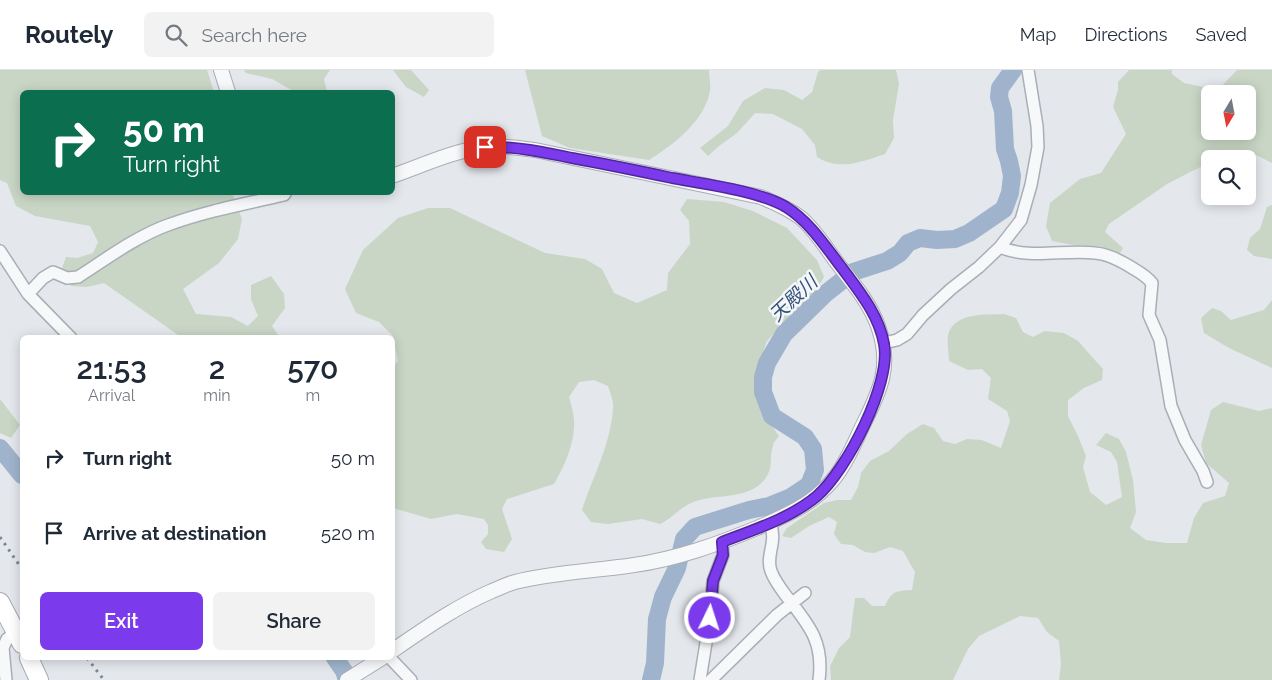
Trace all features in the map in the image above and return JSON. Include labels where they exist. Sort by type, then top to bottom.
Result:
[{"type":"main road","points":[[0,602],[20,638]]},
{"type":"main road","points":[[30,660],[39,680]]},
{"type":"street","points":[[221,70],[227,90]]},
{"type":"street","points":[[884,344],[897,340],[907,334],[923,315],[1000,247],[1020,220],[1029,193],[1038,147],[1037,126],[1028,70]]},
{"type":"street","points":[[395,175],[468,150],[504,146],[535,150],[761,197],[784,206],[803,220],[820,239],[852,282],[874,317],[884,344],[885,360],[882,378],[874,402],[844,463],[832,481],[816,497],[796,511],[722,542],[667,559],[513,582],[472,600],[395,649]]},
{"type":"street","points":[[28,294],[43,278],[53,272],[67,278],[78,277],[149,233],[168,225],[226,207],[284,195]]},
{"type":"street","points":[[1000,247],[1006,250],[1031,253],[1096,252],[1127,264],[1148,278],[1152,283],[1148,315],[1160,340],[1171,406],[1181,431],[1208,482]]},
{"type":"street","points":[[0,251],[28,294],[68,335]]},
{"type":"street","points":[[770,522],[774,532],[769,559],[770,570],[812,629],[818,643],[820,657],[819,680]]},
{"type":"street","points":[[700,680],[710,618],[713,581],[723,555],[722,542]]},
{"type":"street","points":[[711,680],[777,615],[805,593]]},
{"type":"street","points":[[6,680],[3,648],[7,639],[20,638]]},
{"type":"street","points":[[348,680],[379,660]]},
{"type":"street","points":[[392,660],[411,680]]},
{"type":"green space","points":[[0,70],[207,70],[213,90],[20,90],[20,195],[233,195],[242,219],[238,239],[219,263],[183,289],[196,314],[231,317],[248,326],[258,316],[251,299],[251,285],[271,276],[284,294],[285,308],[272,326],[278,335],[178,335],[104,283],[87,287],[71,286],[62,268],[66,257],[77,258],[93,253],[98,242],[90,226],[35,216],[16,206],[7,183],[0,180]]},
{"type":"green space","points":[[244,70],[330,70],[324,79],[327,90],[291,90],[272,79],[246,73]]},
{"type":"green space","points":[[393,70],[411,70],[429,90],[424,97],[406,87]]},
{"type":"green space","points":[[525,70],[709,70],[710,88],[702,111],[687,131],[649,160],[570,148],[542,136]]},
{"type":"green space","points":[[820,70],[896,70],[899,84],[893,120],[894,138],[885,154],[851,164],[834,164],[817,157],[815,145],[802,129],[773,114],[755,113],[737,133],[708,156],[700,148],[728,126],[743,101],[765,88],[784,90],[802,100],[812,92]]},
{"type":"green space","points":[[1129,70],[1172,70],[1172,74],[1184,83],[1201,86],[1201,140],[1256,140],[1256,85],[1223,85],[1237,70],[1272,70],[1272,163],[1256,156],[1256,150],[1201,150],[1201,167],[1167,184],[1109,224],[1105,232],[1123,248],[1120,253],[1099,246],[1073,245],[1052,241],[1046,226],[1050,203],[1080,179],[1101,173],[1126,134],[1113,107],[1118,90],[1118,82]]},
{"type":"green space","points":[[687,199],[724,202],[753,211],[787,228],[817,260],[824,277],[814,293],[767,341],[759,364],[756,386],[761,410],[779,436],[773,445],[768,475],[765,479],[749,491],[698,500],[660,524],[642,519],[608,524],[591,522],[582,510],[609,434],[613,405],[608,386],[594,380],[579,382],[569,397],[574,418],[573,437],[565,462],[554,484],[507,499],[502,509],[512,539],[504,552],[486,549],[481,542],[488,534],[488,525],[484,519],[457,514],[431,519],[395,509],[395,364],[398,361],[395,335],[392,335],[379,322],[356,313],[345,289],[363,250],[398,218],[428,208],[450,208],[545,253],[585,259],[602,269],[614,293],[637,303],[667,290],[668,273],[690,244],[689,221],[680,210]]},
{"type":"green space","points":[[1272,205],[1272,259],[1254,256],[1247,250],[1250,238],[1260,229],[1267,207]]},
{"type":"green space","points":[[1272,300],[1272,368],[1229,348],[1204,333],[1201,318],[1212,308],[1221,311],[1231,320],[1264,310]]},
{"type":"green space","points":[[1004,314],[1016,318],[1023,332],[1033,337],[1045,331],[1064,333],[1078,341],[1103,369],[1102,380],[1084,388],[1068,400],[1068,416],[1086,456],[1083,467],[1090,492],[1106,505],[1122,497],[1117,462],[1111,452],[1096,445],[1106,433],[1119,439],[1126,452],[1133,480],[1136,512],[1130,528],[1146,540],[1166,543],[1187,543],[1194,518],[1203,503],[1225,496],[1229,483],[1206,463],[1201,445],[1211,410],[1223,402],[1259,411],[1272,408],[1272,680],[1059,680],[1061,664],[1059,641],[1047,632],[1038,618],[1020,616],[979,636],[968,649],[953,680],[831,680],[830,666],[839,648],[850,637],[855,598],[864,598],[872,606],[885,606],[890,597],[895,593],[912,590],[915,572],[903,551],[890,547],[874,553],[865,552],[853,545],[841,544],[834,534],[837,522],[829,517],[809,526],[791,538],[782,536],[787,528],[824,503],[837,500],[851,500],[858,487],[861,473],[870,461],[889,451],[907,434],[923,424],[934,428],[943,441],[955,444],[967,439],[982,440],[1001,448],[1010,421],[1007,411],[988,399],[991,378],[982,369],[968,370],[949,361],[948,339],[949,332],[953,326],[965,318]]},
{"type":"green space","points":[[0,399],[20,425],[11,438],[0,433]]},
{"type":"waterway","name":"天殿川","points":[[651,680],[655,663],[657,619],[663,597],[677,568],[684,539],[695,527],[749,510],[769,506],[791,497],[809,485],[815,470],[813,449],[805,437],[772,416],[763,392],[763,377],[767,363],[784,334],[825,294],[853,272],[887,261],[900,253],[908,243],[920,238],[937,240],[955,239],[969,233],[1004,209],[1010,193],[1012,176],[1005,149],[1003,111],[999,97],[1000,88],[1013,70]]},
{"type":"waterway","points":[[0,448],[20,473]]},
{"type":"waterway","points":[[336,660],[344,671],[347,680]]},
{"type":"railway","points":[[0,537],[20,566]]},
{"type":"railway","points":[[89,660],[104,680]]},
{"type":"route","points":[[485,147],[504,146],[535,150],[732,190],[761,197],[784,206],[803,220],[820,239],[864,298],[874,317],[884,344],[885,360],[882,378],[874,402],[844,463],[832,481],[816,497],[796,511],[722,542],[723,555],[713,581],[710,618]]}]
